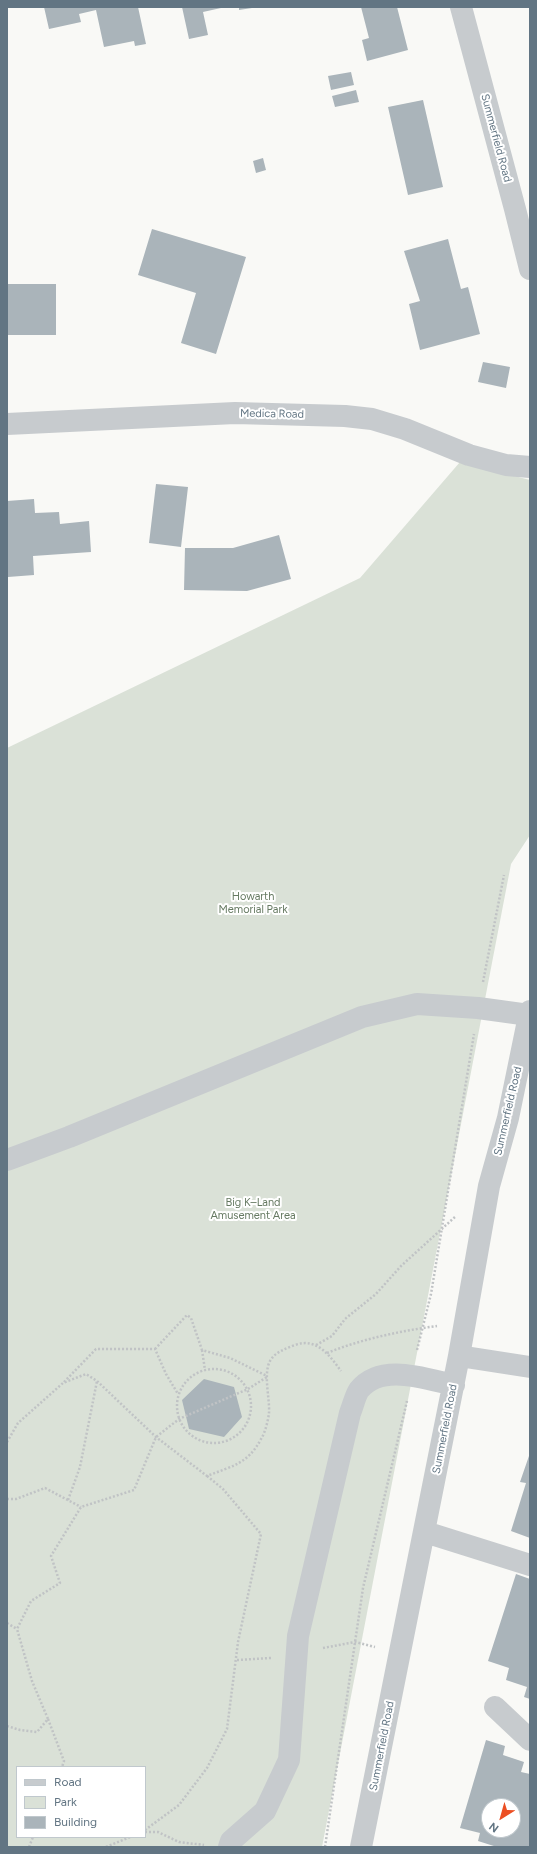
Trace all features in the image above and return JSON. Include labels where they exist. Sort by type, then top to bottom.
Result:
[{"type":"street","name":"Summerfield Road","points":[[461,7],[523,208],[530,269]]},
{"type":"street","name":"Medica Road","points":[[7,424],[235,413],[345,416],[372,419],[405,429],[469,455],[506,465],[530,467]]},
{"type":"street","points":[[7,1160],[69,1137],[362,1017],[417,1004],[530,1013]]},
{"type":"street","name":"Summerfield Road","points":[[361,1847],[460,1356],[489,1186],[508,1118],[530,1013]]},
{"type":"street","points":[[460,1356],[530,1367]]},
{"type":"street","points":[[229,1847],[231,1841],[265,1811],[289,1760],[298,1636],[350,1413],[360,1390],[375,1378],[390,1374],[412,1376],[454,1385]]},
{"type":"street","points":[[425,1532],[530,1565]]},
{"type":"street","points":[[495,1707],[530,1740]]},
{"type":"path","points":[[416,1355],[421,1328],[431,1294],[478,1008],[504,875]]},
{"type":"path","points":[[207,1476],[246,1460],[262,1439],[269,1413],[267,1377],[269,1362],[279,1351],[298,1344],[316,1345],[332,1336],[345,1319],[376,1294],[401,1266],[457,1215]]},
{"type":"path","points":[[7,1442],[18,1423],[63,1383],[96,1350],[155,1349],[187,1314],[191,1318],[202,1350],[205,1370]]},
{"type":"path","points":[[327,1353],[344,1346],[421,1328],[465,1322]]},
{"type":"path","points":[[316,1345],[327,1353],[348,1381],[360,1390]]},
{"type":"path","points":[[155,1349],[166,1374],[179,1394]]},
{"type":"path","points":[[202,1350],[230,1358],[267,1377]]},
{"type":"path","points":[[218,1369],[230,1372],[240,1379],[248,1389],[252,1401],[251,1413],[247,1424],[240,1434],[229,1440],[218,1443],[206,1442],[194,1438],[186,1430],[179,1419],[177,1407],[179,1394],[185,1383],[194,1375],[205,1370],[218,1369]]},
{"type":"path","points":[[63,1383],[86,1374],[97,1381],[156,1437],[223,1489],[261,1534],[238,1642],[237,1660],[227,1730],[207,1768],[179,1805],[146,1830]]},
{"type":"path","points":[[62,1766],[64,1761],[32,1681],[17,1629],[31,1601],[60,1583],[51,1556],[81,1508],[134,1490],[156,1437],[179,1419],[248,1389],[267,1377]]},
{"type":"path","points":[[68,1500],[80,1467],[97,1381]]},
{"type":"path","points":[[325,1847],[363,1588],[409,1393]]},
{"type":"path","points":[[7,1499],[16,1499],[45,1488],[81,1508]]},
{"type":"path","points":[[7,1623],[17,1629]]},
{"type":"path","points":[[237,1660],[296,1656],[337,1645],[355,1642],[400,1654]]},
{"type":"path","points":[[7,1726],[20,1730],[37,1732],[48,1719]]},
{"type":"path","points":[[146,1831],[158,1832],[179,1842],[206,1845]]},
{"type":"path","points":[[28,1847],[32,1838]]},
{"type":"path","points":[[106,1847],[128,1838]]},
{"type":"green space","name":"Howarth Memorial Park","points":[[460,462],[530,480],[530,835],[511,864],[322,1847],[7,1847],[7,748],[360,578]]},
{"type":"building","points":[[44,7],[138,7],[146,44],[135,46],[134,41],[104,47],[96,10],[79,14],[81,22],[49,29]]},
{"type":"building","points":[[182,7],[221,8],[203,12],[208,35],[189,39]]},
{"type":"building","points":[[239,7],[252,7],[252,8],[239,10]]},
{"type":"building","points":[[361,7],[397,7],[408,50],[367,61],[362,40],[369,38]]},
{"type":"building","points":[[351,72],[354,85],[331,90],[328,76]]},
{"type":"building","points":[[356,90],[359,102],[335,107],[332,96]]},
{"type":"building","points":[[423,100],[443,187],[408,195],[388,107]]},
{"type":"building","points":[[263,158],[266,170],[256,173],[253,161]]},
{"type":"building","points":[[152,229],[246,257],[216,354],[181,343],[196,293],[138,275]]},
{"type":"building","points":[[448,239],[461,289],[468,287],[480,334],[420,350],[409,304],[420,301],[404,251]]},
{"type":"building","points":[[7,284],[56,284],[56,335],[7,335]]},
{"type":"building","points":[[483,362],[510,367],[506,388],[478,382]]},
{"type":"building","points":[[156,484],[188,487],[181,547],[149,543]]},
{"type":"building","points":[[34,499],[35,513],[59,512],[60,524],[89,521],[91,552],[33,556],[34,575],[8,577],[7,501]]},
{"type":"building","points":[[279,535],[291,579],[247,591],[184,590],[185,548],[233,548]]},
{"type":"building","points":[[204,1379],[234,1387],[242,1417],[224,1437],[189,1429],[182,1400]]},
{"type":"building","points":[[530,1453],[530,1538],[511,1531],[526,1483],[520,1482]]},
{"type":"building","points":[[516,1574],[530,1579],[530,1699],[524,1697],[527,1687],[506,1680],[509,1668],[488,1661]]},
{"type":"building","points":[[486,1740],[505,1746],[503,1755],[524,1762],[521,1772],[530,1774],[530,1847],[497,1847],[478,1841],[480,1833],[460,1828]]},
{"type":"park label","name":"Big K–Land Amusement Area","points":[[253,1209]]}]
